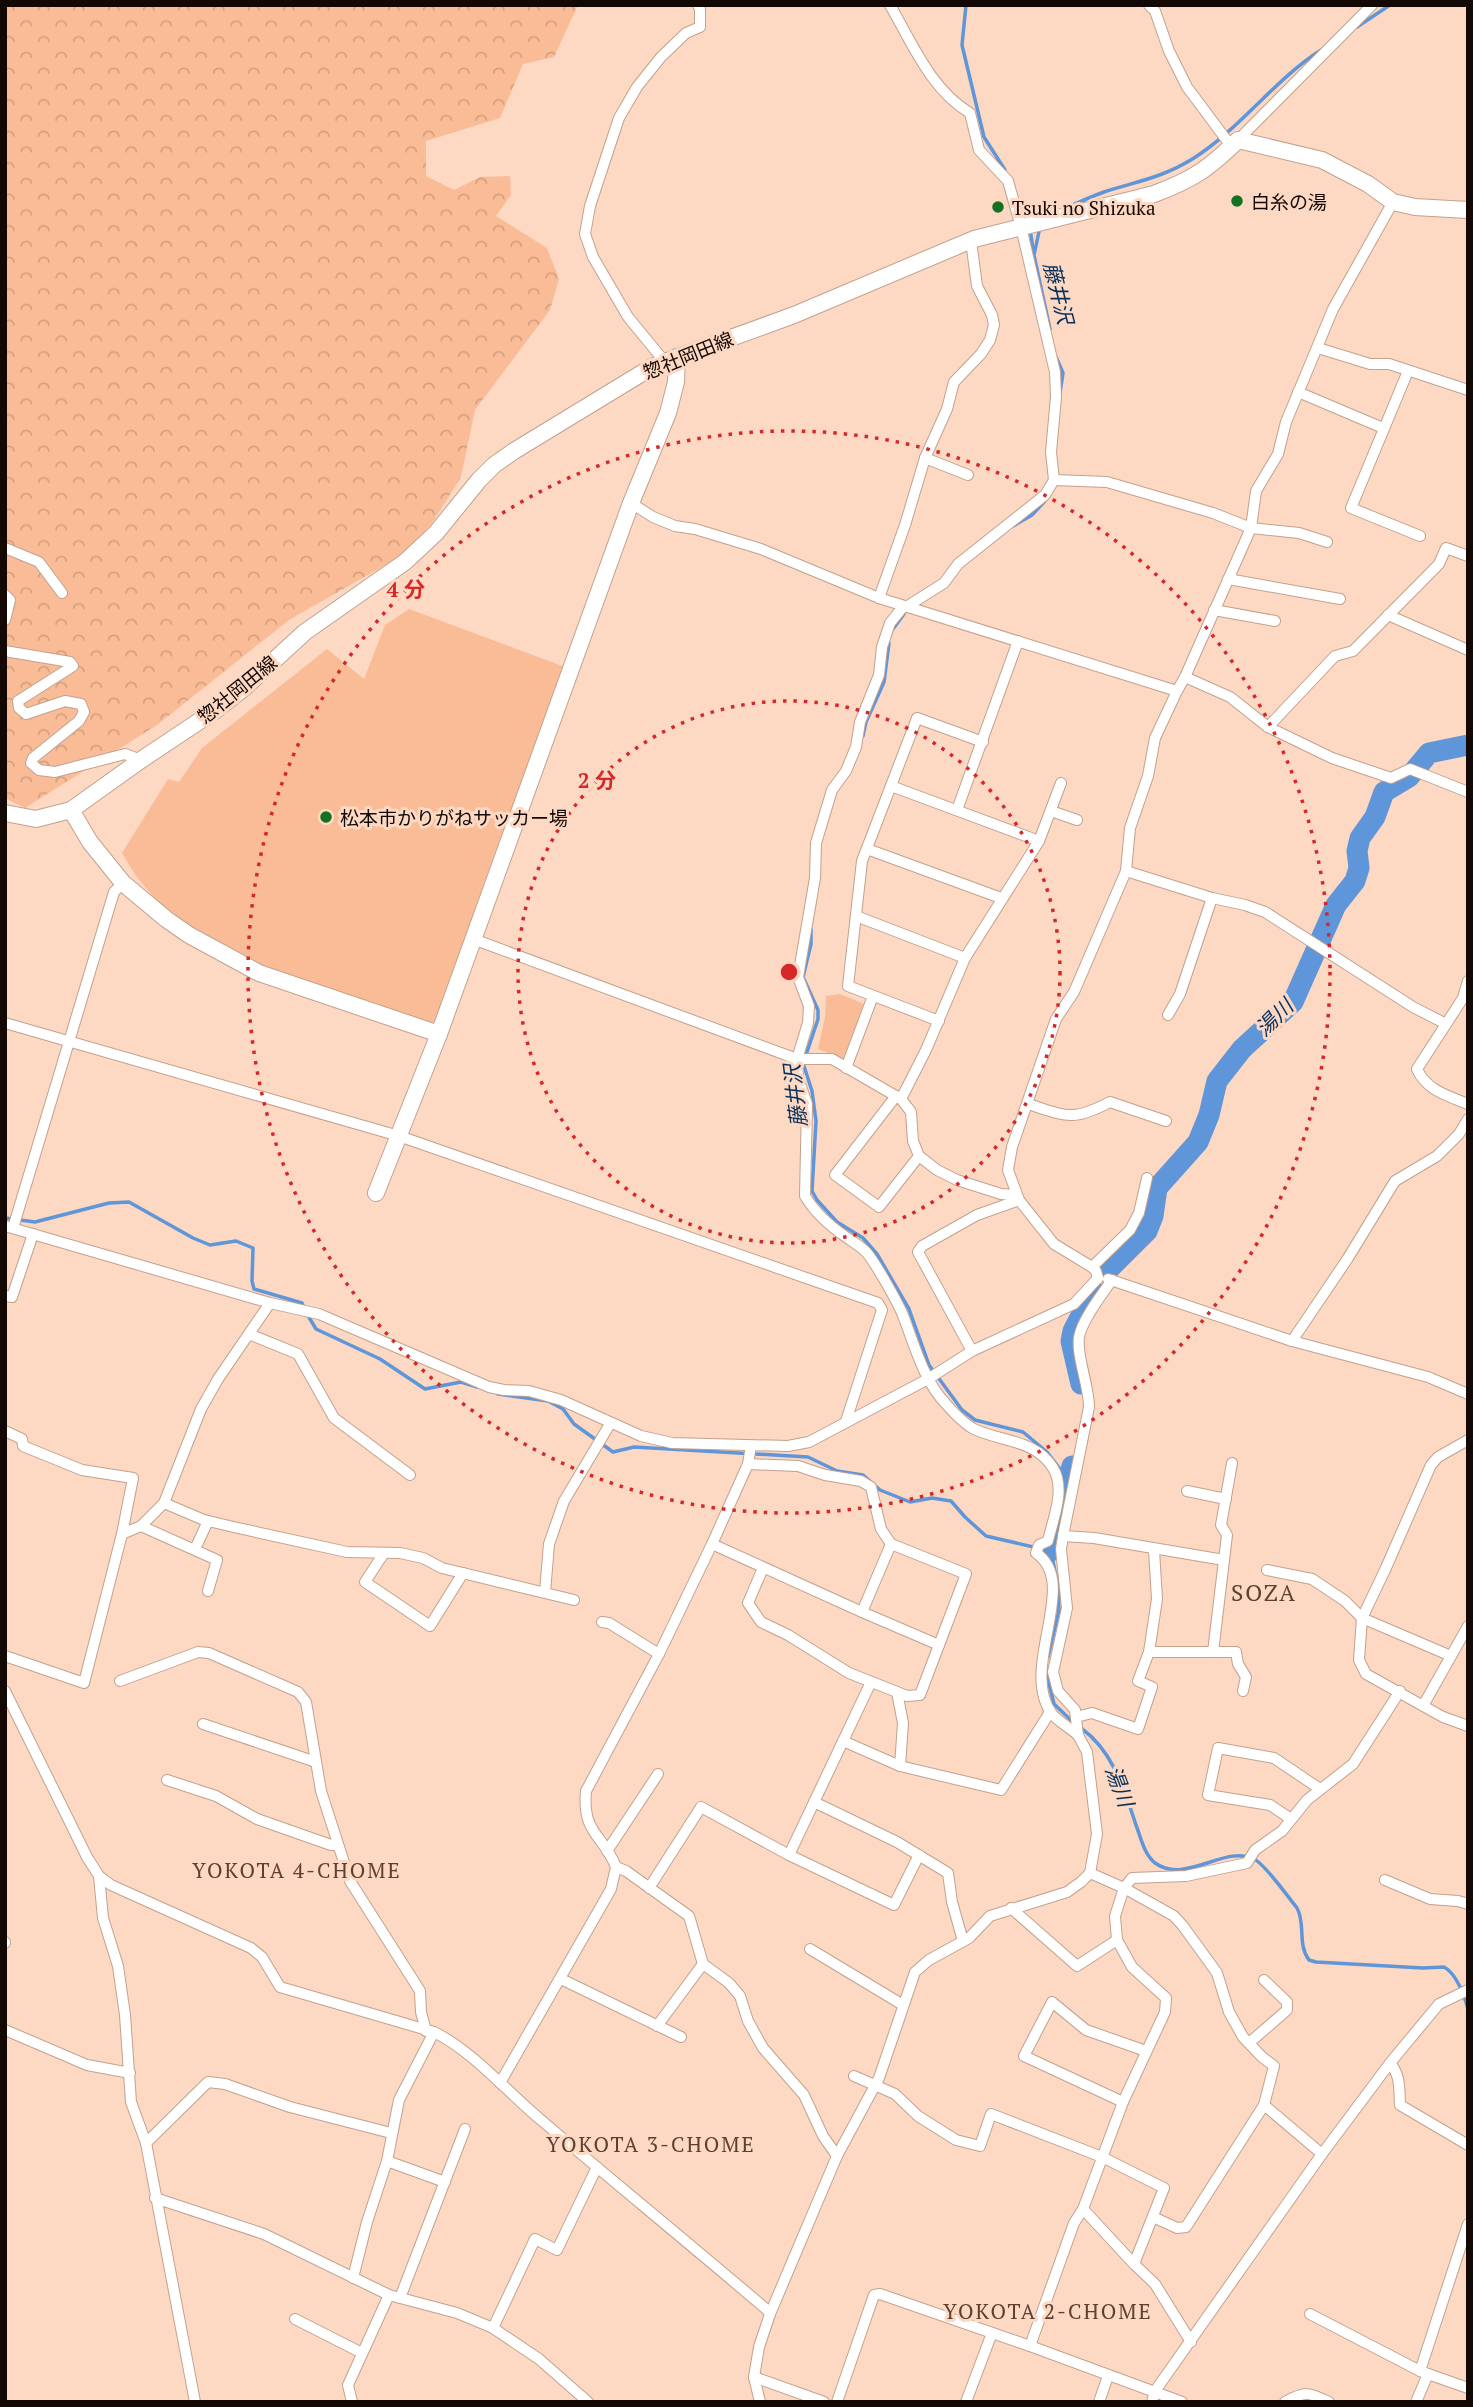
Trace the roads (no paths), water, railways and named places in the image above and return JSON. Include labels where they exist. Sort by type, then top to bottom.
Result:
[{"type":"main road","name":"惣社岡田線","points":[[5,813],[36,819],[71,810],[216,710],[305,632],[405,562],[436,533],[495,465],[652,367],[794,315],[971,241],[1143,197],[1183,183],[1201,173],[1235,143]]},
{"type":"main road","points":[[1235,143],[1330,163],[1368,184],[1393,202],[1415,207],[1468,210]]},
{"type":"main road","points":[[376,1193],[439,1034],[631,503],[668,413],[676,382],[671,359]]},
{"type":"main road","points":[[71,810],[90,842],[123,883],[166,919],[189,934],[259,973],[439,1034]]},
{"type":"street","points":[[671,359],[628,317],[593,257],[585,234],[590,206],[619,118],[637,87],[661,57],[686,33],[700,27],[698,5]]},
{"type":"street","points":[[890,5],[930,75],[959,106],[970,113],[979,150],[1008,181],[1055,372],[1056,397],[1051,453],[1058,481]]},
{"type":"street","points":[[1154,7],[1169,51],[1187,87],[1235,143],[1372,5]]},
{"type":"street","points":[[1098,1278],[1092,1267],[1054,1244],[1017,1197],[1008,1170],[1012,1147],[1056,1019],[1074,992],[1126,871],[1130,828],[1148,776],[1155,738],[1251,528],[1256,492],[1278,454],[1286,422],[1333,309],[1393,202]]},
{"type":"street","points":[[878,598],[905,525],[925,458],[947,409],[954,382],[981,354],[990,340],[994,325],[992,315],[977,286],[971,241]]},
{"type":"street","points":[[1318,348],[1370,364],[1389,364],[1468,390]]},
{"type":"street","points":[[1408,371],[1382,428],[1351,508],[1420,536]]},
{"type":"street","points":[[1298,392],[1382,428]]},
{"type":"street","points":[[925,458],[968,475]]},
{"type":"street","points":[[1078,1735],[1050,1712],[1042,1693],[1040,1665],[1052,1610],[1052,1590],[1048,1565],[1036,1553],[1040,1545],[1048,1541],[1060,1487],[1054,1469],[1032,1448],[1012,1440],[994,1438],[970,1428],[943,1402],[928,1379],[903,1314],[866,1252],[832,1228],[811,1207],[805,1196],[807,1104],[797,1078],[803,1059],[809,1006],[798,977],[815,878],[816,843],[832,790],[846,771],[856,747],[860,722],[880,675],[882,647],[890,623],[904,607],[944,583],[958,564],[1045,495],[1058,481],[1107,482],[1213,513],[1251,528],[1299,533],[1327,542]]},
{"type":"street","points":[[631,503],[653,517],[675,526],[695,529],[761,549],[904,607],[1177,691]]},
{"type":"street","points":[[5,548],[39,562],[62,593]]},
{"type":"street","points":[[1268,727],[1335,656],[1353,651],[1439,564],[1446,548],[1468,556]]},
{"type":"street","points":[[1228,579],[1340,599]]},
{"type":"street","points":[[5,595],[10,600],[5,620]]},
{"type":"street","points":[[1214,610],[1275,621]]},
{"type":"street","points":[[1388,615],[1468,650]]},
{"type":"street","points":[[957,810],[1018,641]]},
{"type":"street","points":[[5,651],[70,662],[73,666],[18,701],[19,708],[26,714],[65,701],[80,704],[84,712],[79,721],[33,758],[31,763],[39,770],[55,772],[125,754],[141,760]]},
{"type":"street","points":[[1185,677],[1230,697],[1268,727],[1360,768],[1391,778],[1410,769],[1468,792]]},
{"type":"street","points":[[939,1021],[848,986],[862,861],[917,718],[983,742]]},
{"type":"street","points":[[919,1156],[879,1207],[835,1175],[899,1097],[939,1021],[965,958],[1039,841],[1061,783]]},
{"type":"street","points":[[891,786],[1039,841]]},
{"type":"street","points":[[1051,811],[1077,820]]},
{"type":"street","points":[[867,849],[1001,898]]},
{"type":"street","points":[[1126,871],[1265,912],[1413,1007],[1446,1024]]},
{"type":"street","points":[[123,883],[114,892],[9,1227],[270,1303],[319,1314],[489,1387],[529,1391],[561,1400],[610,1424],[641,1436],[672,1443],[788,1446],[808,1442],[928,1379],[972,1351],[1074,1304],[1098,1278]]},
{"type":"street","points":[[1168,1015],[1180,994],[1212,898]]},
{"type":"street","points":[[856,916],[965,958]]},
{"type":"street","points":[[472,939],[803,1059],[832,1059],[899,1097],[911,1112],[913,1141],[919,1156],[937,1170],[957,1180],[1017,1197]]},
{"type":"street","points":[[1468,981],[1465,999],[1417,1069],[1421,1079],[1430,1087],[1468,1104]]},
{"type":"street","points":[[846,1068],[873,996]]},
{"type":"street","points":[[5,1023],[399,1136],[878,1303],[882,1310],[846,1421]]},
{"type":"street","points":[[1028,1104],[1069,1117],[1089,1113],[1110,1102],[1166,1121]]},
{"type":"street","points":[[1292,1341],[1348,1258],[1395,1181],[1437,1156],[1460,1134],[1468,1119]]},
{"type":"street","points":[[1092,1267],[1130,1230],[1139,1213],[1147,1178]]},
{"type":"street","points":[[972,1351],[918,1252],[922,1246],[976,1214],[1017,1197]]},
{"type":"street","points":[[5,1296],[12,1297],[33,1234]]},
{"type":"street","points":[[1098,1278],[1112,1280],[1292,1341],[1429,1377],[1468,1394]]},
{"type":"street","points":[[760,2402],[754,2377],[770,2314],[837,2156],[876,2085],[915,1972],[929,1960],[969,1938],[990,1916],[1067,1892],[1090,1873],[1097,1834],[1087,1752],[1078,1735],[1075,1710],[1058,1690],[1054,1672],[1067,1608],[1061,1549],[1089,1408],[1089,1390],[1079,1335],[1112,1280]]},
{"type":"street","points":[[122,1534],[141,1526],[164,1503],[201,1409],[270,1303]]},
{"type":"street","points":[[249,1334],[299,1354],[334,1418],[410,1475]]},
{"type":"street","points":[[545,1592],[549,1544],[564,1501],[610,1424]]},
{"type":"street","points":[[5,1431],[22,1439],[23,1446],[82,1469],[133,1478],[122,1534],[84,1683],[5,1656]]},
{"type":"street","points":[[1468,1440],[1438,1457],[1431,1465],[1362,1618],[1359,1660],[1366,1674],[1443,1717],[1468,1726]]},
{"type":"street","points":[[751,1446],[748,1464],[712,1544],[659,1654],[586,1791],[584,1811],[616,1867],[626,1871],[689,1916],[703,1964],[729,1983],[740,1996],[748,2021],[763,2048],[804,2095],[823,2136],[837,2156]]},
{"type":"street","points":[[1213,1652],[1227,1535],[1221,1525],[1232,1463]]},
{"type":"street","points":[[748,1464],[798,1466],[825,1475],[861,1481],[871,1487],[881,1529],[891,1544],[966,1574],[920,1695],[906,1696],[849,1673],[788,1635],[761,1622],[748,1603],[763,1568]]},
{"type":"street","points":[[1187,1491],[1226,1499]]},
{"type":"street","points":[[164,1503],[208,1521],[347,1552],[400,1553],[423,1558],[442,1568],[574,1600]]},
{"type":"street","points":[[195,1549],[208,1521]]},
{"type":"street","points":[[141,1526],[217,1560],[208,1591]]},
{"type":"street","points":[[1063,1536],[1094,1538],[1224,1560]]},
{"type":"street","points":[[712,1544],[939,1644]]},
{"type":"street","points":[[862,1612],[891,1544]]},
{"type":"street","points":[[1076,1717],[1092,1713],[1138,1729],[1152,1687],[1138,1681],[1149,1652],[1157,1599],[1154,1550]]},
{"type":"street","points":[[384,1553],[365,1582],[430,1626],[463,1573]]},
{"type":"street","points":[[1268,1570],[1312,1579],[1345,1601],[1362,1618],[1451,1656]]},
{"type":"street","points":[[602,1622],[610,1623],[659,1654]]},
{"type":"street","points":[[1424,1704],[1468,1626]]},
{"type":"street","points":[[120,1681],[198,1652],[209,1653],[298,1692],[306,1702],[321,1791],[350,1881],[420,1991],[421,2012],[430,2031],[399,2100],[387,2161],[367,2222],[353,2278]]},
{"type":"street","points":[[1149,1652],[1236,1652],[1238,1664],[1246,1677],[1243,1691]]},
{"type":"street","points":[[789,1856],[871,1682]]},
{"type":"street","points":[[5,1691],[99,1876],[103,1918],[118,1966],[131,2102],[146,2143],[195,2402]]},
{"type":"street","points":[[1030,2346],[1073,2222],[1083,2209],[1124,2102],[1165,2012],[1166,1998],[1132,1967],[1117,1940],[1115,1916],[1124,1888],[1132,1878],[1186,1876],[1247,1863],[1255,1850],[1282,1831],[1307,1800],[1353,1764],[1400,1691]]},
{"type":"street","points":[[897,1692],[903,1723],[900,1766]]},
{"type":"street","points":[[843,1741],[900,1766],[1001,1790],[1050,1712]]},
{"type":"street","points":[[203,1724],[316,1762]]},
{"type":"street","points":[[1291,1819],[1269,1805],[1208,1795],[1218,1748],[1274,1758],[1320,1789]]},
{"type":"street","points":[[607,1851],[658,1774]]},
{"type":"street","points":[[167,1780],[216,1796],[257,1819],[331,1845],[338,1845]]},
{"type":"street","points":[[814,1802],[897,1842],[948,1873],[952,1902],[963,1941]]},
{"type":"street","points":[[649,1888],[701,1807],[789,1856],[894,1905],[919,1855]]},
{"type":"street","points":[[500,2083],[611,1889],[616,1867]]},
{"type":"street","points":[[1090,1873],[1124,1888],[1174,1916],[1217,1973],[1229,2012],[1243,2037],[1274,2066],[1264,2105],[1186,2227],[1177,2228],[1153,2217]]},
{"type":"street","points":[[99,1876],[111,1885],[251,1948],[262,1957],[280,1987],[430,2031],[449,2040],[597,2167],[646,2205],[770,2314]]},
{"type":"street","points":[[1385,1880],[1430,1899],[1458,1900],[1468,1904]]},
{"type":"street","points":[[1011,1908],[1077,1966],[1117,1940]]},
{"type":"street","points":[[810,1949],[903,2005]]},
{"type":"street","points":[[657,2026],[703,1964]]},
{"type":"street","points":[[561,1979],[681,2037]]},
{"type":"street","points":[[1249,2043],[1287,2010],[1287,2002],[1264,1980]]},
{"type":"street","points":[[1154,2396],[1322,2154],[1391,2063],[1439,2004],[1468,1990]]},
{"type":"street","points":[[1124,2102],[1024,2056],[1052,2002],[1086,2030],[1146,2051]]},
{"type":"street","points":[[5,2030],[88,2065],[130,2073]]},
{"type":"street","points":[[1391,2063],[1399,2079],[1400,2105],[1468,2145]]},
{"type":"street","points":[[854,2076],[895,2094],[918,2116],[956,2140],[980,2146],[991,2114],[1102,2157],[1164,2188],[1134,2264]]},
{"type":"street","points":[[146,2143],[208,2082],[225,2084],[290,2107],[391,2133]]},
{"type":"street","points":[[1264,2105],[1322,2154]]},
{"type":"street","points":[[400,2298],[465,2129]]},
{"type":"street","points":[[387,2161],[444,2182]]},
{"type":"street","points":[[493,2328],[535,2239],[557,2250],[597,2167]]},
{"type":"street","points":[[155,2199],[264,2234],[389,2295],[457,2313],[493,2328],[539,2359],[588,2402]]},
{"type":"street","points":[[1083,2209],[1156,2284],[1191,2342]]},
{"type":"street","points":[[1416,2402],[1468,2224]]},
{"type":"street","points":[[837,2402],[874,2295],[880,2294],[1030,2346],[1154,2396],[1182,2402]]},
{"type":"street","points":[[352,2402],[348,2385],[389,2295]]},
{"type":"street","points":[[1310,2314],[1424,2373],[1468,2388]]},
{"type":"street","points":[[295,2319],[362,2353]]},
{"type":"street","points":[[966,2402],[992,2333]]},
{"type":"street","points":[[1099,2402],[1108,2376]]},
{"type":"street","points":[[754,2377],[824,2402]]},
{"type":"street","points":[[1285,2402],[1301,2394],[1311,2393],[1329,2402]]},
{"type":"waterway","points":[[966,5],[962,45],[984,137],[1005,170]]},
{"type":"waterway","name":"藤井沢","points":[[1357,27],[1390,5]]},
{"type":"waterway","name":"藤井沢","points":[[1064,209],[1104,192],[1160,175],[1194,158],[1227,133],[1288,75],[1321,50]]},
{"type":"waterway","name":"藤井沢","points":[[1040,227],[1034,255],[1050,329]]},
{"type":"waterway","points":[[1031,235],[1033,250]]},
{"type":"waterway","name":"藤井沢","points":[[1056,357],[1063,373],[1060,393]]},
{"type":"waterway","name":"藤井沢","points":[[1013,526],[1032,515],[1045,501]]},
{"type":"waterway","name":"藤井沢","points":[[893,629],[904,614]]},
{"type":"waterway","name":"藤井沢","points":[[863,736],[866,722],[884,682],[889,643]]},
{"type":"waterway","name":"湯川","points":[[1107,1271],[1147,1231],[1153,1216],[1157,1188],[1198,1142],[1209,1115],[1217,1081],[1242,1049],[1293,1002],[1336,905],[1355,881],[1359,868],[1357,851],[1360,838],[1375,817],[1384,792],[1409,777],[1429,753],[1468,745]]},
{"type":"waterway","name":"藤井沢","points":[[806,1055],[818,1019],[818,1010],[803,977],[811,944],[811,929]]},
{"type":"waterway","name":"藤井沢","points":[[803,1063],[812,1091],[816,1121],[812,1191],[817,1200],[837,1222],[863,1238],[877,1254],[909,1309],[929,1365],[962,1410],[975,1420],[1023,1432],[1047,1452],[1060,1469],[1068,1486]]},
{"type":"waterway","points":[[5,1218],[35,1222],[109,1203],[129,1202],[210,1245],[236,1241],[253,1248],[254,1289],[302,1303],[304,1307]]},
{"type":"waterway","name":"湯川","points":[[1081,1384],[1071,1341],[1073,1331],[1094,1291]]},
{"type":"waterway","points":[[307,1314],[316,1329],[380,1359],[425,1389],[461,1382],[477,1387]]},
{"type":"waterway","points":[[498,1394],[548,1401],[563,1409],[574,1424],[613,1452],[634,1447],[808,1457],[837,1471],[863,1475],[880,1490],[910,1502],[932,1498],[951,1501],[986,1536],[1051,1551],[1059,1610],[1048,1657]]},
{"type":"waterway","name":"湯川","points":[[1051,1551],[1072,1466]]},
{"type":"waterway","name":"湯川","points":[[1047,1675],[1054,1704],[1075,1724]]},
{"type":"waterway","name":"湯川","points":[[1081,1728],[1092,1737],[1109,1759],[1122,1785],[1143,1845],[1155,1863],[1167,1869],[1179,1870],[1231,1856],[1254,1859],[1270,1874],[1297,1908],[1303,1947],[1309,1960],[1444,1967],[1456,1980],[1468,2009]]},
{"type":"place","name":"白糸の湯","points":[[1237,201]]},
{"type":"place","name":"Tsuki no Shizuka","points":[[998,207]]},
{"type":"place","name":"松本市かりがねサッカー場","points":[[326,817]]},
{"type":"district","name":"SOZA","points":[[1264,1592]]},
{"type":"district","name":"YOKOTA 4-CHOME","points":[[297,1870]]},
{"type":"district","name":"YOKOTA 3-CHOME","points":[[651,2144]]},
{"type":"district","name":"YOKOTA 2-CHOME","points":[[1048,2311]]}]
